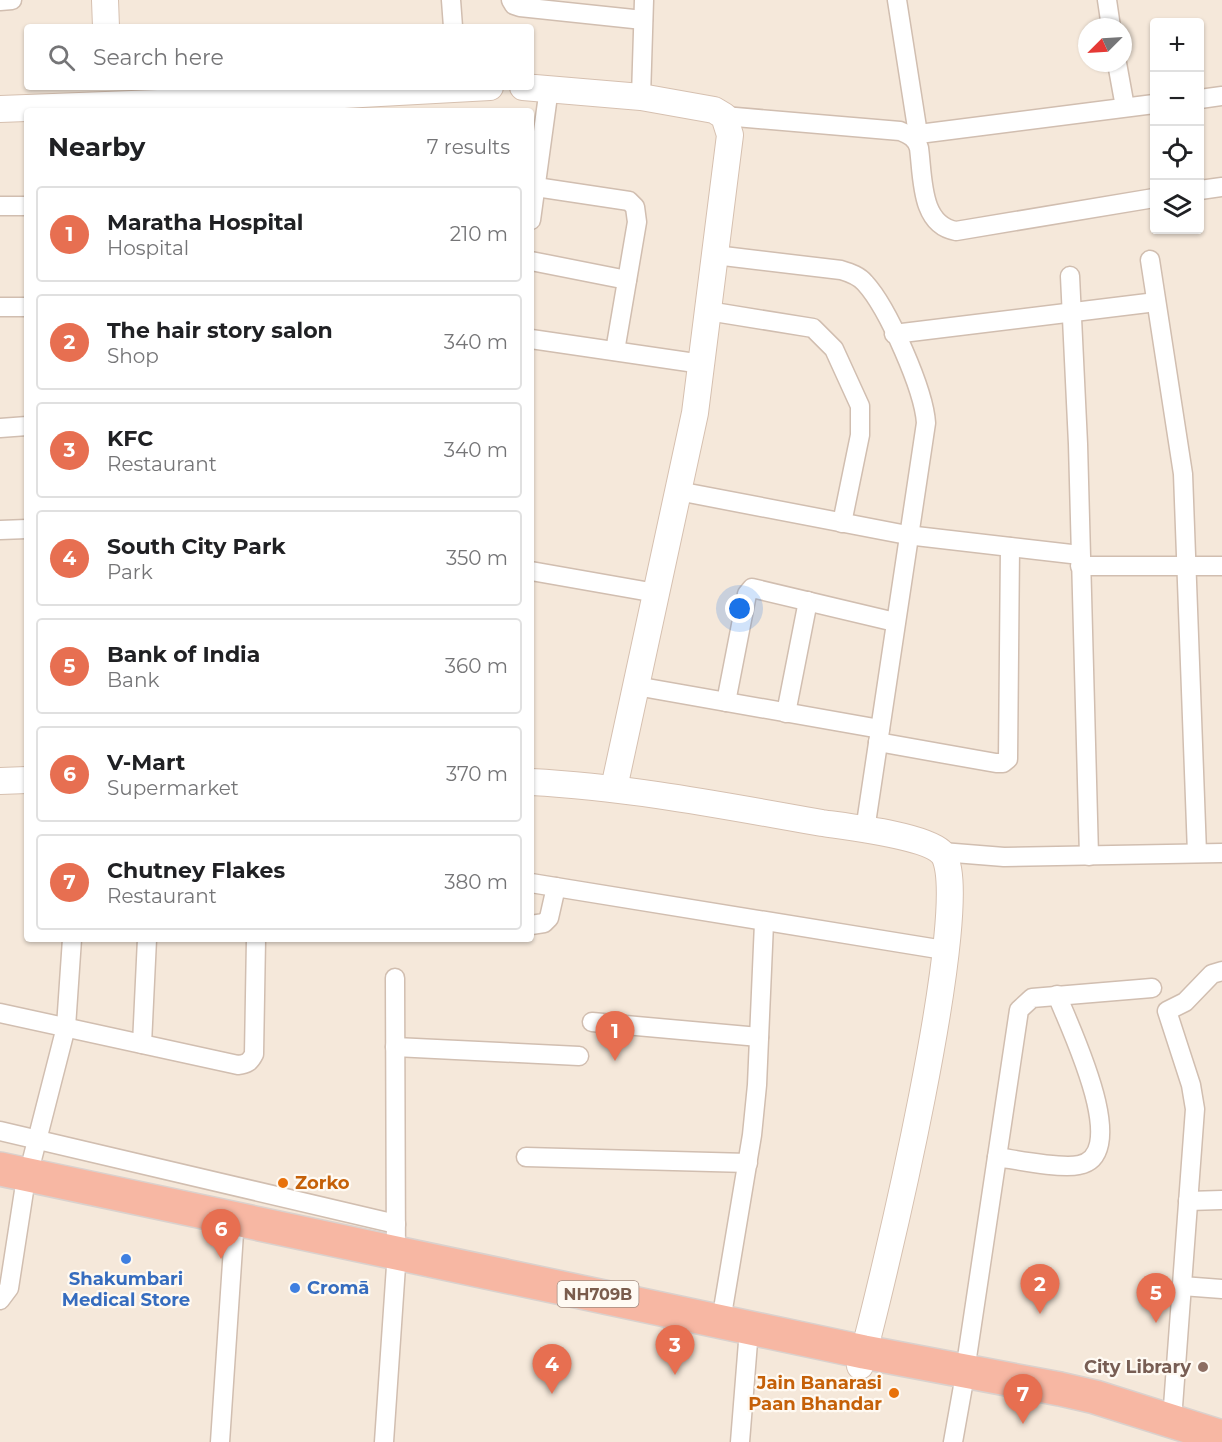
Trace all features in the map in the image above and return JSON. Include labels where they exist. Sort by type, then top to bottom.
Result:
[{"type":"highway","name":"NH709B","points":[[13,1180],[234,1226],[396,1247],[721,1321],[862,1359]]},
{"type":"highway","name":"NH709B","points":[[396,1247],[748,1342],[862,1359],[964,1378],[1127,1421],[1222,1437]]},
{"type":"street","points":[[0,1],[12,0]]},
{"type":"street","points":[[105,0],[106,24]]},
{"type":"street","points":[[451,0],[453,24]]},
{"type":"street","points":[[511,0],[514,5],[520,7],[643,20]]},
{"type":"street","points":[[641,97],[644,0]]},
{"type":"street","points":[[897,0],[914,135],[919,148],[928,208],[934,221],[943,229],[956,231],[1150,199]]},
{"type":"street","points":[[1107,0],[1110,18]]},
{"type":"street","points":[[1119,72],[1125,107]]},
{"type":"street","points":[[534,87],[641,97],[714,110],[724,116],[900,131],[914,135],[1150,104]]},
{"type":"street","points":[[534,200],[549,88]]},
{"type":"street","points":[[0,109],[109,100],[307,104],[429,90]]},
{"type":"street","points":[[1204,98],[1222,96]]},
{"type":"street","points":[[614,788],[696,413],[730,135],[724,116]]},
{"type":"street","points":[[536,187],[629,201],[635,207],[637,222],[615,351]]},
{"type":"street","points":[[1204,189],[1222,187]]},
{"type":"street","points":[[0,206],[24,206]]},
{"type":"street","points":[[715,255],[841,270],[856,275],[874,296],[894,334],[925,405],[926,423],[907,535],[865,830]]},
{"type":"street","points":[[1150,260],[1184,474],[1197,853]]},
{"type":"street","points":[[534,262],[627,280]]},
{"type":"street","points":[[1070,276],[1089,856]]},
{"type":"street","points":[[894,334],[1156,302]]},
{"type":"street","points":[[0,307],[24,307]]},
{"type":"street","points":[[708,311],[813,328],[834,350],[854,387],[860,406],[861,422],[842,523]]},
{"type":"street","points":[[534,339],[702,364]]},
{"type":"street","points":[[0,428],[24,426]]},
{"type":"street","points":[[678,491],[907,535],[1010,547],[1080,560],[1222,566]]},
{"type":"street","points":[[0,530],[24,529]]},
{"type":"street","points":[[636,686],[786,713],[1003,763],[1008,759],[1010,547]]},
{"type":"street","points":[[534,572],[656,593]]},
{"type":"street","points":[[726,702],[748,589],[752,588],[895,622]]},
{"type":"street","points":[[786,713],[808,601]]},
{"type":"street","points":[[0,781],[24,780]]},
{"type":"street","points":[[534,782],[614,788],[865,830],[929,845],[942,852],[1004,857],[1222,853]]},
{"type":"street","points":[[862,1359],[918,1123],[935,1027],[951,882],[950,864],[942,852]]},
{"type":"street","points":[[534,883],[764,923],[944,950]]},
{"type":"street","points":[[534,925],[544,924],[549,918],[556,887]]},
{"type":"street","points":[[721,1321],[748,1163],[757,1085],[764,923]]},
{"type":"street","points":[[0,1300],[9,1288],[13,1180],[36,1138],[66,1027],[72,942]]},
{"type":"street","points":[[142,1044],[147,942]]},
{"type":"street","points":[[0,1013],[238,1065],[250,1061],[254,1054],[256,942]]},
{"type":"street","points":[[1178,1431],[1182,1286],[1195,1109],[1191,1085],[1167,1011],[1185,1002],[1212,974],[1222,971]]},
{"type":"street","points":[[384,1442],[396,1247],[395,978]]},
{"type":"street","points":[[953,1442],[1018,1010],[1032,998],[1152,988]]},
{"type":"street","points":[[997,1157],[1073,1166],[1087,1162],[1097,1151],[1100,1110],[1058,995]]},
{"type":"street","points":[[592,1022],[759,1037]]},
{"type":"street","points":[[395,1047],[579,1056]]},
{"type":"street","points":[[0,1131],[36,1138],[396,1247]]},
{"type":"street","points":[[526,1157],[748,1163]]},
{"type":"street","points":[[1188,1201],[1222,1200]]},
{"type":"street","points":[[220,1442],[234,1226]]},
{"type":"street","points":[[1182,1286],[1222,1289]]},
{"type":"street","points":[[740,1442],[748,1342]]},
{"type":"shaded area","points":[[0,0],[1222,0],[1222,1442],[0,1442]]},
{"type":"place","name":"Maratha Hospital","points":[[615,1061]]},
{"type":"place","name":"Zorko","points":[[283,1183]]},
{"type":"place","name":"Shakumbari Medical Store","points":[[126,1259]]},
{"type":"place","name":"V-Mart","points":[[221,1259]]},
{"type":"place","name":"Cromā","points":[[295,1288]]},
{"type":"place","name":"The hair story salon","points":[[1040,1314]]},
{"type":"place","name":"Bank of India","points":[[1156,1323]]},
{"type":"place","name":"City Library","points":[[1203,1367]]},
{"type":"place","name":"KFC","points":[[675,1375]]},
{"type":"place","name":"Jain Banarasi Paan Bhandar","points":[[894,1393]]},
{"type":"place","name":"South City Park","points":[[552,1394]]},
{"type":"place","name":"Chutney Flakes","points":[[1023,1424]]}]
